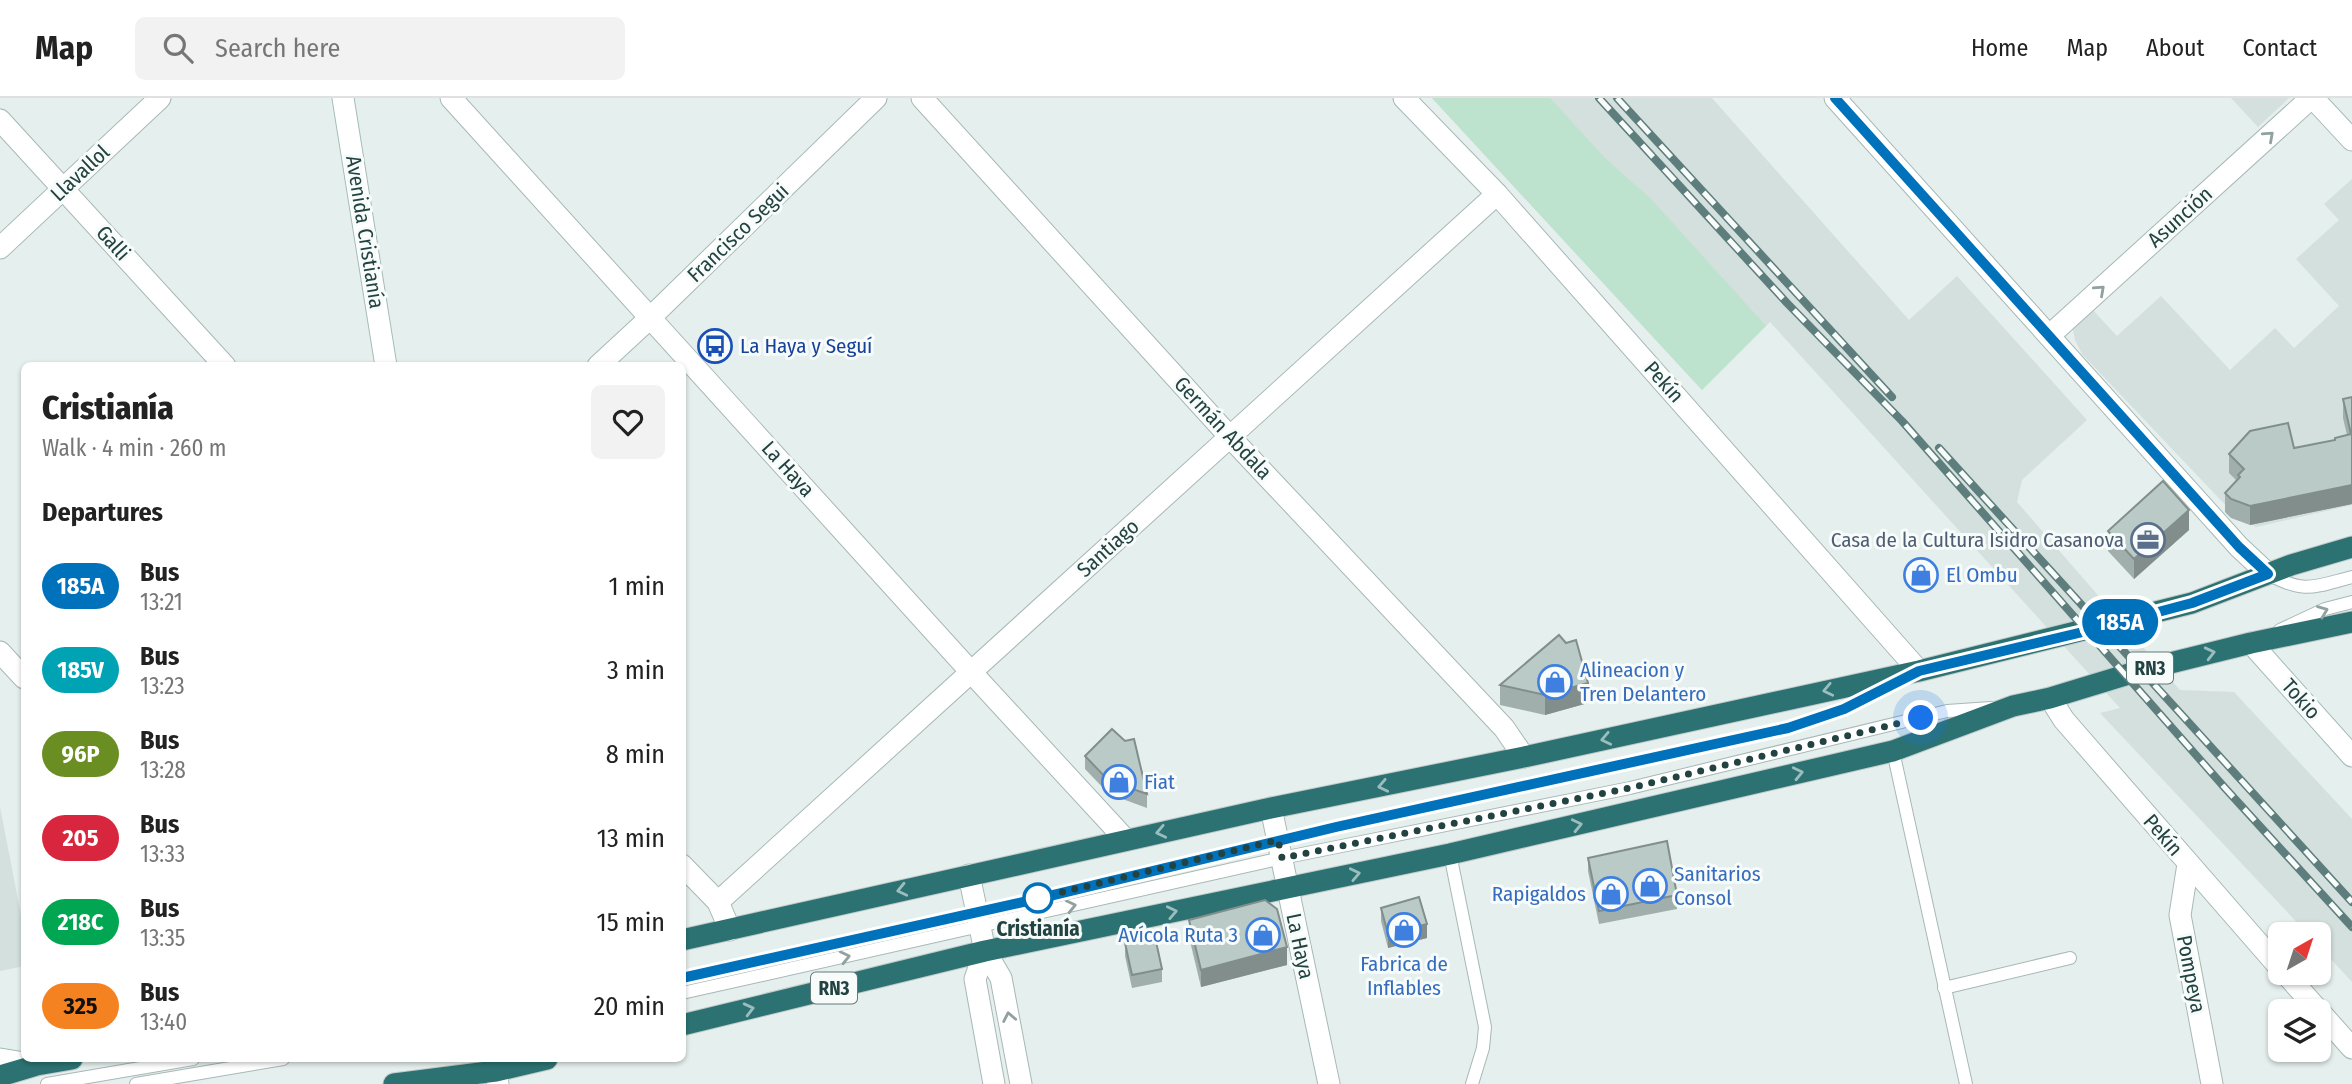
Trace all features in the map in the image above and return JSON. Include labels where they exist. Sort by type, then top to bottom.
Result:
[{"type":"highway","name":"RN3","points":[[686,939],[1271,808],[1524,757],[1919,671],[2192,603],[2291,565],[2352,547]]},
{"type":"highway","name":"RN3","points":[[686,1024],[985,951],[1450,854],[1893,751],[2014,706],[2142,670],[2352,622]]},
{"type":"highway","points":[[0,1076],[42,1075],[66,1062]]},
{"type":"highway","points":[[394,1084],[496,1071],[534,1062]]},
{"type":"street","name":"Llavallol","points":[[0,248],[160,98]]},
{"type":"street","name":"Avenida Cristianía","points":[[343,98],[385,362]]},
{"type":"street","name":"La Haya","points":[[451,98],[1126,840]]},
{"type":"street","name":"Francisco Segui","points":[[602,362],[876,98]]},
{"type":"street","name":"Germán Abdala","points":[[922,98],[1230,437],[1504,728],[1524,757]]},
{"type":"street","name":"Pekín","points":[[1405,98],[1497,194],[1919,671]]},
{"type":"street","points":[[1835,98],[2239,547],[2268,574]]},
{"type":"street","points":[[2312,98],[2352,140]]},
{"type":"street","name":"Asunción","points":[[2050,335],[2312,98]]},
{"type":"street","name":"Galli","points":[[0,120],[221,362]]},
{"type":"street","name":"Santiago","points":[[718,902],[1497,194]]},
{"type":"street","name":"Tokio","points":[[2251,643],[2352,756]]},
{"type":"street","points":[[0,652],[21,674]]},
{"type":"street","name":"Pekín","points":[[2050,698],[2064,720],[2268,954]]},
{"type":"street","name":"La Haya","points":[[1271,808],[1329,1084]]},
{"type":"street","name":"Pompeya","points":[[2188,864],[2180,915],[2212,1084]]},
{"type":"street","points":[[686,869],[718,902],[730,930]]},
{"type":"street","points":[[969,876],[985,951],[1001,978],[1021,1084]]},
{"type":"street","points":[[985,951],[975,979],[994,1084]]},
{"type":"street","points":[[2296,985],[2352,1048]]},
{"type":"street","points":[[0,1059],[42,1075]]},
{"type":"lane","points":[[2268,574],[2291,587],[2312,587],[2352,577]]},
{"type":"lane","points":[[2251,643],[2325,609],[2352,602]]},
{"type":"lane","points":[[686,992],[979,919],[1788,728],[1844,709],[1919,671]]},
{"type":"lane","points":[[686,977],[979,919],[1280,849],[1630,788],[1947,711],[2014,706]]},
{"type":"lane","points":[[1893,751],[1966,1084]]},
{"type":"lane","points":[[1450,854],[1485,1027],[1483,1048],[1472,1084]]},
{"type":"lane","points":[[1944,988],[2070,958]]},
{"type":"lane","points":[[42,1075],[165,1062]]},
{"type":"lane","points":[[136,1084],[265,1062]]},
{"type":"shaded area","points":[[1432,98],[1712,98],[1909,320],[1957,276],[2087,420],[2022,480],[2017,502],[2180,690],[2234,692],[2352,819],[2352,982],[2331,959],[2331,922],[2297,922],[2100,713],[2120,708],[1770,322],[1702,390]]},
{"type":"shaded area","points":[[2231,98],[2289,98],[2258,127]]},
{"type":"shaded area","points":[[2352,179],[2352,505],[2256,527],[2231,511],[2082,354],[2073,329],[2076,322],[2091,308],[2117,336],[2161,296],[2230,370],[2275,328],[2294,348],[2339,306],[2296,259],[2339,220],[2324,204]]},
{"type":"shaded area","points":[[0,807],[21,916],[21,967],[0,971]]},
{"type":"green space","points":[[1432,98],[1550,98],[1605,158],[1651,199],[1766,326],[1702,390]]},
{"type":"building","points":[[2352,397],[2352,485],[2250,506],[2231,499],[2225,493],[2244,469],[2229,454],[2250,431],[2288,423],[2294,448],[2335,440],[2351,434],[2343,399]]},
{"type":"building","points":[[2163,481],[2189,510],[2134,559],[2108,531]]},
{"type":"building","points":[[1559,635],[1566,643],[1576,640],[1588,683],[1545,695],[1500,685]]},
{"type":"building","name":"Fiat","points":[[1112,729],[1125,741],[1134,739],[1147,794],[1109,781],[1085,756]]},
{"type":"building","points":[[1667,841],[1677,895],[1599,911],[1588,858]]},
{"type":"building","points":[[1419,897],[1427,924],[1388,934],[1381,908]]},
{"type":"building","points":[[1265,900],[1277,909],[1287,947],[1201,970],[1189,920]]},
{"type":"building","points":[[1155,937],[1162,969],[1132,975],[1125,943]]},
{"type":"railway","points":[[1599,98],[1787,303],[1902,421],[2225,788],[2352,927]]},
{"type":"railway","points":[[1617,98],[1892,397]]},
{"type":"railway","points":[[1939,448],[2352,902]]},
{"type":"bus line","name":"185A","points":[[686,977],[1041,898],[1278,840],[1788,728],[1844,709],[1919,671],[2192,603],[2268,574],[2239,547],[1835,98]]},
{"type":"place","name":"La Haya y Seguí","points":[[715,346]]},
{"type":"place","name":"Casa de la Cultura Isidro Casanova","points":[[2148,540]]},
{"type":"place","name":"El Ombu","points":[[1921,575]]},
{"type":"place","name":"Alineacion y Tren Delantero","points":[[1555,682]]},
{"type":"place","name":"Fiat","points":[[1119,782]]},
{"type":"place","name":"Sanitarios Consol","points":[[1650,886]]},
{"type":"place","name":"Rapigaldos","points":[[1611,894]]},
{"type":"place","name":"Cristianía","points":[[1038,898]]},
{"type":"place","name":"Fabrica de Inflables","points":[[1404,930]]},
{"type":"place","name":"Avícola Ruta 3","points":[[1263,935]]},
{"type":"route","points":[[1038,898],[1278,840],[1282,858],[1630,788],[1921,718]]}]
